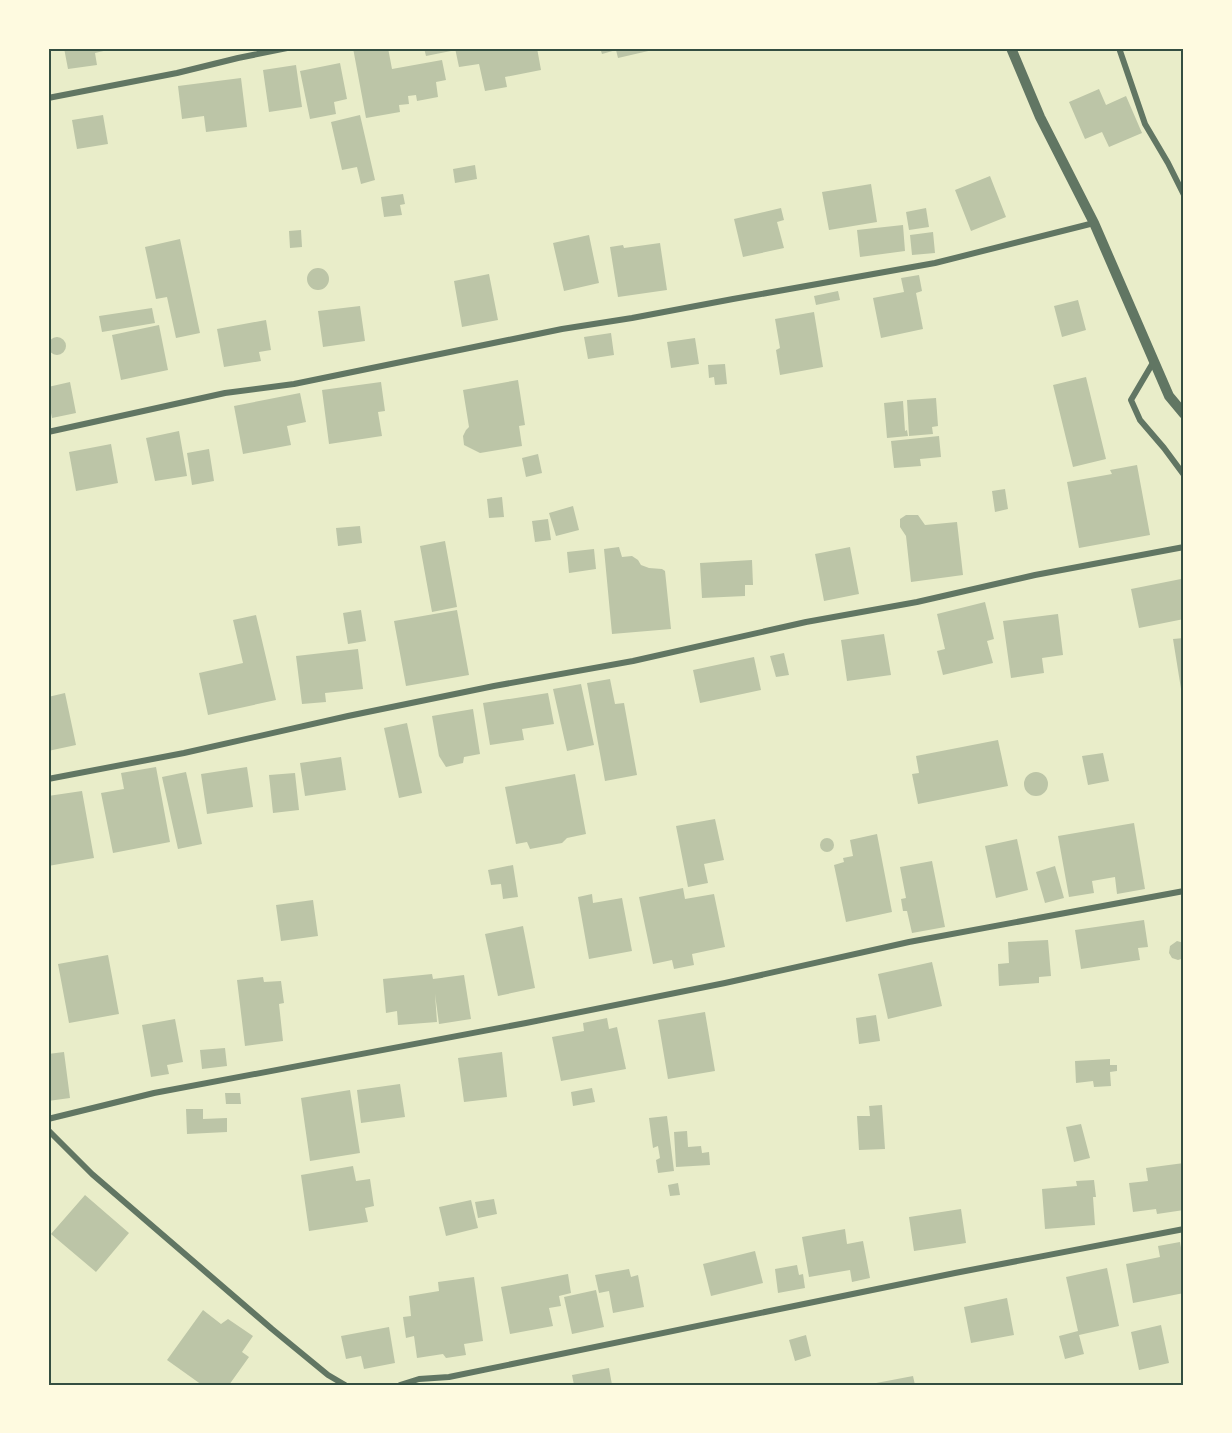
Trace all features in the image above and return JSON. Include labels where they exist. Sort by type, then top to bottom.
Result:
[{"type":"street","points":[[48,98],[177,73],[287,48]]},
{"type":"street","points":[[1011,48],[1040,117],[1094,223],[1169,396],[1184,414]]},
{"type":"street","points":[[1119,48],[1145,124],[1184,195]]},
{"type":"street","points":[[48,432],[225,393],[294,384],[562,329],[935,263],[1094,223]]},
{"type":"street","points":[[1154,361],[1131,400],[1140,420],[1184,475]]},
{"type":"street","points":[[48,779],[184,753],[471,691],[633,661],[806,622],[917,602],[1035,575],[1184,547]]},
{"type":"street","points":[[48,1119],[154,1093],[585,1011],[909,942],[1184,891]]},
{"type":"street","points":[[48,1130],[92,1174],[272,1329],[328,1375],[345,1385]]},
{"type":"street","points":[[400,1385],[419,1379],[449,1377],[955,1273],[1184,1229]]},
{"type":"building","points":[[64,48],[112,49],[95,53],[97,65],[68,69]]},
{"type":"building","points":[[353,48],[388,48],[392,69],[442,60],[446,80],[436,82],[438,97],[417,101],[416,95],[408,96],[409,104],[399,105],[400,112],[366,118]]},
{"type":"building","points":[[424,48],[450,48],[451,51],[426,56]]},
{"type":"building","points":[[455,48],[480,48],[480,50],[537,48],[541,70],[505,77],[507,87],[485,91],[479,64],[459,67]]},
{"type":"building","points":[[600,48],[657,49],[618,58],[616,50],[602,54]]},
{"type":"building","points":[[340,63],[347,99],[334,102],[336,114],[310,119],[300,71]]},
{"type":"building","points":[[296,65],[302,107],[269,112],[263,70]]},
{"type":"building","points":[[241,78],[247,127],[206,132],[204,116],[182,119],[178,86]]},
{"type":"building","points":[[1099,89],[1106,105],[1126,96],[1142,133],[1109,147],[1102,132],[1085,139],[1069,102]]},
{"type":"building","points":[[103,115],[108,144],[77,149],[72,120]]},
{"type":"building","points":[[360,115],[375,180],[361,184],[357,167],[342,170],[331,122]]},
{"type":"building","points":[[475,165],[477,179],[455,183],[453,169]]},
{"type":"building","points":[[990,176],[1006,217],[971,231],[955,190]]},
{"type":"building","points":[[871,184],[877,222],[829,230],[822,192]]},
{"type":"building","points":[[403,194],[405,204],[400,205],[402,215],[384,217],[381,197]]},
{"type":"building","points":[[781,208],[784,220],[777,222],[784,248],[743,257],[734,219]]},
{"type":"building","points":[[926,208],[929,227],[909,230],[906,212]]},
{"type":"building","points":[[903,225],[905,251],[860,257],[857,230]]},
{"type":"building","points":[[301,230],[302,247],[290,248],[289,231]]},
{"type":"building","points":[[933,232],[935,253],[912,255],[910,235]]},
{"type":"building","points":[[589,235],[599,283],[564,291],[553,243]]},
{"type":"building","points":[[180,239],[200,333],[176,338],[167,297],[156,299],[145,247]]},
{"type":"building","points":[[660,243],[667,290],[618,297],[610,247],[623,245],[624,248]]},
{"type":"building","points":[[318,268],[326,271],[329,279],[326,287],[318,290],[310,287],[307,279],[310,271]]},
{"type":"building","points":[[489,274],[498,320],[462,327],[454,281]]},
{"type":"building","points":[[919,275],[922,291],[916,293],[923,329],[881,338],[873,298],[904,292],[901,278]]},
{"type":"building","points":[[838,291],[840,300],[816,305],[814,296]]},
{"type":"building","points":[[1078,300],[1086,330],[1062,337],[1054,306]]},
{"type":"building","points":[[360,306],[365,341],[323,347],[318,311]]},
{"type":"building","points":[[152,308],[155,323],[102,332],[99,316]]},
{"type":"building","points":[[814,312],[823,367],[780,375],[776,350],[780,348],[775,319]]},
{"type":"building","points":[[266,320],[271,350],[259,352],[261,361],[224,367],[217,329]]},
{"type":"building","points":[[159,325],[168,370],[121,380],[112,335]]},
{"type":"building","points":[[611,333],[614,355],[588,359],[584,337]]},
{"type":"building","points":[[57,337],[63,340],[66,346],[63,352],[57,355],[51,352],[48,346],[51,340]]},
{"type":"building","points":[[695,338],[699,364],[671,368],[667,342]]},
{"type":"building","points":[[725,364],[727,384],[715,385],[714,377],[709,378],[708,365]]},
{"type":"building","points":[[1086,377],[1106,459],[1073,467],[1053,385]]},
{"type":"building","points":[[518,380],[525,425],[519,426],[522,446],[480,453],[464,445],[463,436],[469,427],[463,390]]},
{"type":"building","points":[[70,382],[76,413],[52,418],[50,408],[48,408],[48,387]]},
{"type":"building","points":[[381,382],[385,411],[378,412],[382,436],[329,444],[322,390]]},
{"type":"building","points":[[300,393],[306,422],[287,426],[291,445],[243,454],[234,406]]},
{"type":"building","points":[[936,398],[938,426],[932,427],[933,434],[909,436],[907,400]]},
{"type":"building","points":[[903,401],[905,431],[907,430],[908,436],[887,438],[884,403]]},
{"type":"building","points":[[179,431],[187,476],[155,481],[146,438]]},
{"type":"building","points":[[939,436],[941,457],[920,459],[921,466],[894,468],[891,441]]},
{"type":"building","points":[[111,444],[118,483],[76,491],[69,452]]},
{"type":"building","points":[[209,449],[214,481],[192,485],[187,453]]},
{"type":"building","points":[[538,454],[542,473],[526,477],[522,458]]},
{"type":"building","points":[[1137,465],[1150,535],[1079,548],[1067,482],[1112,474],[1110,470]]},
{"type":"building","points":[[1005,489],[1008,509],[995,512],[992,491]]},
{"type":"building","points":[[502,497],[504,517],[489,518],[487,499]]},
{"type":"building","points":[[573,506],[579,530],[556,536],[549,513]]},
{"type":"building","points":[[906,515],[918,515],[925,525],[957,522],[963,575],[911,582],[906,536],[900,527],[900,519]]},
{"type":"building","points":[[548,519],[551,540],[535,542],[532,521]]},
{"type":"building","points":[[360,526],[362,543],[338,546],[336,528]]},
{"type":"building","points":[[445,541],[457,607],[432,612],[420,546]]},
{"type":"building","points":[[619,547],[622,557],[632,556],[641,565],[665,571],[671,629],[612,634],[604,549]]},
{"type":"building","points":[[850,547],[859,594],[824,601],[815,554]]},
{"type":"building","points":[[594,549],[596,569],[569,573],[567,552]]},
{"type":"building","points":[[752,560],[753,585],[745,585],[745,596],[702,598],[700,563]]},
{"type":"building","points":[[1181,579],[1184,619],[1139,628],[1131,589]]},
{"type":"building","points":[[985,602],[994,639],[987,641],[993,663],[943,675],[937,651],[945,649],[937,614]]},
{"type":"building","points":[[361,610],[366,641],[348,644],[343,613]]},
{"type":"building","points":[[457,610],[469,675],[406,686],[394,621]]},
{"type":"building","points":[[1058,614],[1063,655],[1042,658],[1044,673],[1011,678],[1003,621]]},
{"type":"building","points":[[256,615],[276,700],[208,715],[199,673],[243,663],[233,620]]},
{"type":"building","points":[[884,634],[891,675],[847,681],[841,640]]},
{"type":"building","points":[[1184,638],[1184,694],[1182,695],[1173,639]]},
{"type":"building","points":[[358,649],[363,689],[325,693],[326,702],[302,704],[296,656]]},
{"type":"building","points":[[784,653],[789,675],[776,677],[770,656]]},
{"type":"building","points":[[754,657],[761,690],[700,703],[693,670]]},
{"type":"building","points":[[610,679],[615,704],[624,703],[637,775],[605,781],[587,683]]},
{"type":"building","points":[[581,684],[594,745],[567,751],[553,689]]},
{"type":"building","points":[[65,693],[76,745],[48,751],[48,697]]},
{"type":"building","points":[[548,693],[554,724],[522,729],[524,740],[490,745],[483,703]]},
{"type":"building","points":[[473,709],[480,754],[464,757],[463,763],[446,767],[439,756],[432,716]]},
{"type":"building","points":[[407,723],[422,793],[399,798],[384,728]]},
{"type":"building","points":[[998,740],[1008,786],[918,804],[912,774],[919,773],[916,756]]},
{"type":"building","points":[[1103,753],[1109,781],[1088,785],[1082,756]]},
{"type":"building","points":[[341,757],[346,790],[305,796],[300,763]]},
{"type":"building","points":[[156,767],[170,842],[113,853],[101,793],[124,789],[121,773]]},
{"type":"building","points":[[247,767],[253,807],[207,814],[201,774]]},
{"type":"building","points":[[186,772],[202,844],[178,849],[162,777]]},
{"type":"building","points":[[1036,772],[1045,775],[1048,784],[1045,793],[1036,796],[1027,793],[1024,784],[1027,775]]},
{"type":"building","points":[[295,773],[299,810],[273,813],[269,775]]},
{"type":"building","points":[[575,774],[586,834],[567,838],[562,843],[530,849],[527,842],[516,844],[505,787]]},
{"type":"building","points":[[82,791],[94,858],[48,866],[48,796]]},
{"type":"building","points":[[715,819],[724,860],[704,864],[708,883],[688,887],[676,826]]},
{"type":"building","points":[[1134,823],[1145,889],[1117,894],[1115,877],[1092,881],[1094,893],[1069,897],[1058,836]]},
{"type":"building","points":[[877,834],[892,912],[846,922],[834,865],[844,862],[843,858],[853,856],[850,840]]},
{"type":"building","points":[[824,838],[830,838],[834,845],[830,852],[824,852],[820,848],[820,842]]},
{"type":"building","points":[[1017,839],[1028,890],[996,898],[985,846]]},
{"type":"building","points":[[932,861],[945,927],[912,933],[907,911],[903,911],[901,899],[906,898],[900,867]]},
{"type":"building","points":[[513,865],[518,897],[503,899],[501,884],[491,885],[488,870]]},
{"type":"building","points":[[1055,866],[1064,898],[1045,903],[1036,872]]},
{"type":"building","points":[[683,888],[685,899],[714,894],[725,947],[692,954],[694,965],[674,969],[672,960],[653,964],[639,897]]},
{"type":"building","points":[[592,894],[593,903],[622,898],[632,951],[589,959],[578,897]]},
{"type":"building","points":[[313,900],[318,936],[281,941],[276,905]]},
{"type":"building","points":[[1144,920],[1148,947],[1138,948],[1140,960],[1081,969],[1075,930]]},
{"type":"building","points":[[523,926],[535,988],[498,996],[485,934]]},
{"type":"building","points":[[1048,940],[1051,976],[1039,977],[1039,983],[999,986],[998,964],[1009,963],[1008,942]]},
{"type":"building","points":[[1177,941],[1184,943],[1184,958],[1178,960],[1172,958],[1169,953],[1170,946]]},
{"type":"building","points":[[108,955],[119,1014],[69,1023],[58,964]]},
{"type":"building","points":[[932,962],[942,1006],[888,1019],[878,974]]},
{"type":"building","points":[[432,974],[433,979],[464,975],[471,1019],[439,1024],[435,994],[437,1022],[398,1025],[397,1011],[386,1013],[383,979]]},
{"type":"building","points":[[263,977],[264,982],[281,981],[284,1003],[279,1004],[283,1041],[245,1046],[237,980]]},
{"type":"building","points":[[705,1012],[715,1071],[668,1079],[658,1020]]},
{"type":"building","points":[[876,1015],[880,1041],[859,1044],[856,1018]]},
{"type":"building","points":[[607,1018],[609,1029],[617,1027],[626,1069],[561,1081],[552,1037],[584,1031],[583,1023]]},
{"type":"building","points":[[175,1019],[183,1062],[167,1065],[169,1074],[151,1077],[142,1025]]},
{"type":"building","points":[[225,1048],[227,1066],[202,1069],[200,1050]]},
{"type":"building","points":[[64,1052],[70,1098],[48,1101],[48,1054]]},
{"type":"building","points":[[502,1052],[507,1097],[464,1102],[458,1058]]},
{"type":"building","points":[[1110,1059],[1110,1065],[1117,1065],[1117,1071],[1110,1072],[1111,1086],[1094,1087],[1093,1081],[1076,1083],[1075,1061]]},
{"type":"building","points":[[400,1084],[405,1117],[361,1123],[357,1090]]},
{"type":"building","points":[[592,1088],[595,1102],[573,1106],[571,1092]]},
{"type":"building","points":[[350,1090],[360,1153],[310,1161],[301,1098]]},
{"type":"building","points":[[225,1093],[240,1093],[241,1104],[226,1104]]},
{"type":"building","points":[[882,1105],[885,1149],[859,1150],[857,1116],[870,1116],[869,1106]]},
{"type":"building","points":[[186,1109],[203,1109],[203,1119],[227,1118],[227,1132],[187,1134]]},
{"type":"building","points":[[667,1116],[674,1171],[658,1173],[656,1160],[660,1158],[658,1146],[653,1148],[649,1118]]},
{"type":"building","points":[[1081,1124],[1090,1158],[1074,1162],[1066,1127]]},
{"type":"building","points":[[687,1131],[688,1147],[701,1146],[702,1153],[709,1152],[710,1165],[676,1167],[674,1132]]},
{"type":"building","points":[[1184,1163],[1184,1210],[1157,1214],[1156,1209],[1133,1212],[1129,1183],[1148,1181],[1146,1168]]},
{"type":"building","points":[[353,1166],[356,1181],[370,1179],[374,1206],[365,1208],[368,1222],[309,1231],[301,1175]]},
{"type":"building","points":[[1094,1180],[1095,1225],[1045,1229],[1042,1189],[1077,1186],[1076,1181]]},
{"type":"building","points":[[678,1183],[680,1195],[670,1196],[668,1185]]},
{"type":"building","points":[[85,1195],[129,1233],[96,1272],[51,1234]]},
{"type":"building","points":[[494,1199],[497,1214],[478,1218],[475,1202]]},
{"type":"building","points":[[471,1200],[478,1228],[446,1236],[439,1207]]},
{"type":"building","points":[[961,1209],[966,1243],[914,1251],[909,1217]]},
{"type":"building","points":[[845,1229],[847,1244],[863,1241],[870,1278],[852,1282],[850,1270],[809,1277],[802,1237]]},
{"type":"building","points":[[1180,1242],[1184,1265],[1184,1293],[1133,1303],[1126,1264],[1160,1257],[1158,1246]]},
{"type":"building","points":[[755,1251],[763,1283],[711,1296],[703,1264]]},
{"type":"building","points":[[797,1265],[799,1275],[803,1274],[805,1288],[778,1293],[775,1269]]},
{"type":"building","points":[[1107,1268],[1119,1326],[1079,1335],[1084,1354],[1065,1359],[1059,1336],[1078,1331],[1066,1277]]},
{"type":"building","points":[[629,1269],[631,1277],[638,1275],[644,1307],[613,1313],[609,1291],[599,1293],[595,1275]]},
{"type":"building","points":[[568,1274],[571,1293],[559,1296],[561,1306],[549,1308],[553,1326],[510,1334],[501,1287]]},
{"type":"building","points":[[474,1277],[483,1341],[464,1344],[466,1355],[446,1358],[443,1354],[417,1358],[414,1336],[406,1338],[403,1317],[411,1316],[409,1296],[439,1291],[438,1282]]},
{"type":"building","points":[[596,1290],[604,1327],[572,1334],[564,1297]]},
{"type":"building","points":[[1007,1298],[1014,1335],[971,1343],[964,1307]]},
{"type":"building","points":[[203,1310],[221,1324],[228,1319],[253,1336],[242,1352],[249,1357],[229,1385],[202,1385],[167,1360]]},
{"type":"building","points":[[1161,1325],[1169,1363],[1139,1370],[1131,1332]]},
{"type":"building","points":[[389,1327],[395,1363],[364,1369],[361,1356],[346,1359],[341,1336]]},
{"type":"building","points":[[806,1335],[811,1356],[795,1361],[789,1340]]},
{"type":"building","points":[[609,1368],[612,1385],[574,1385],[572,1375]]},
{"type":"building","points":[[913,1376],[915,1385],[871,1385],[871,1384]]}]
